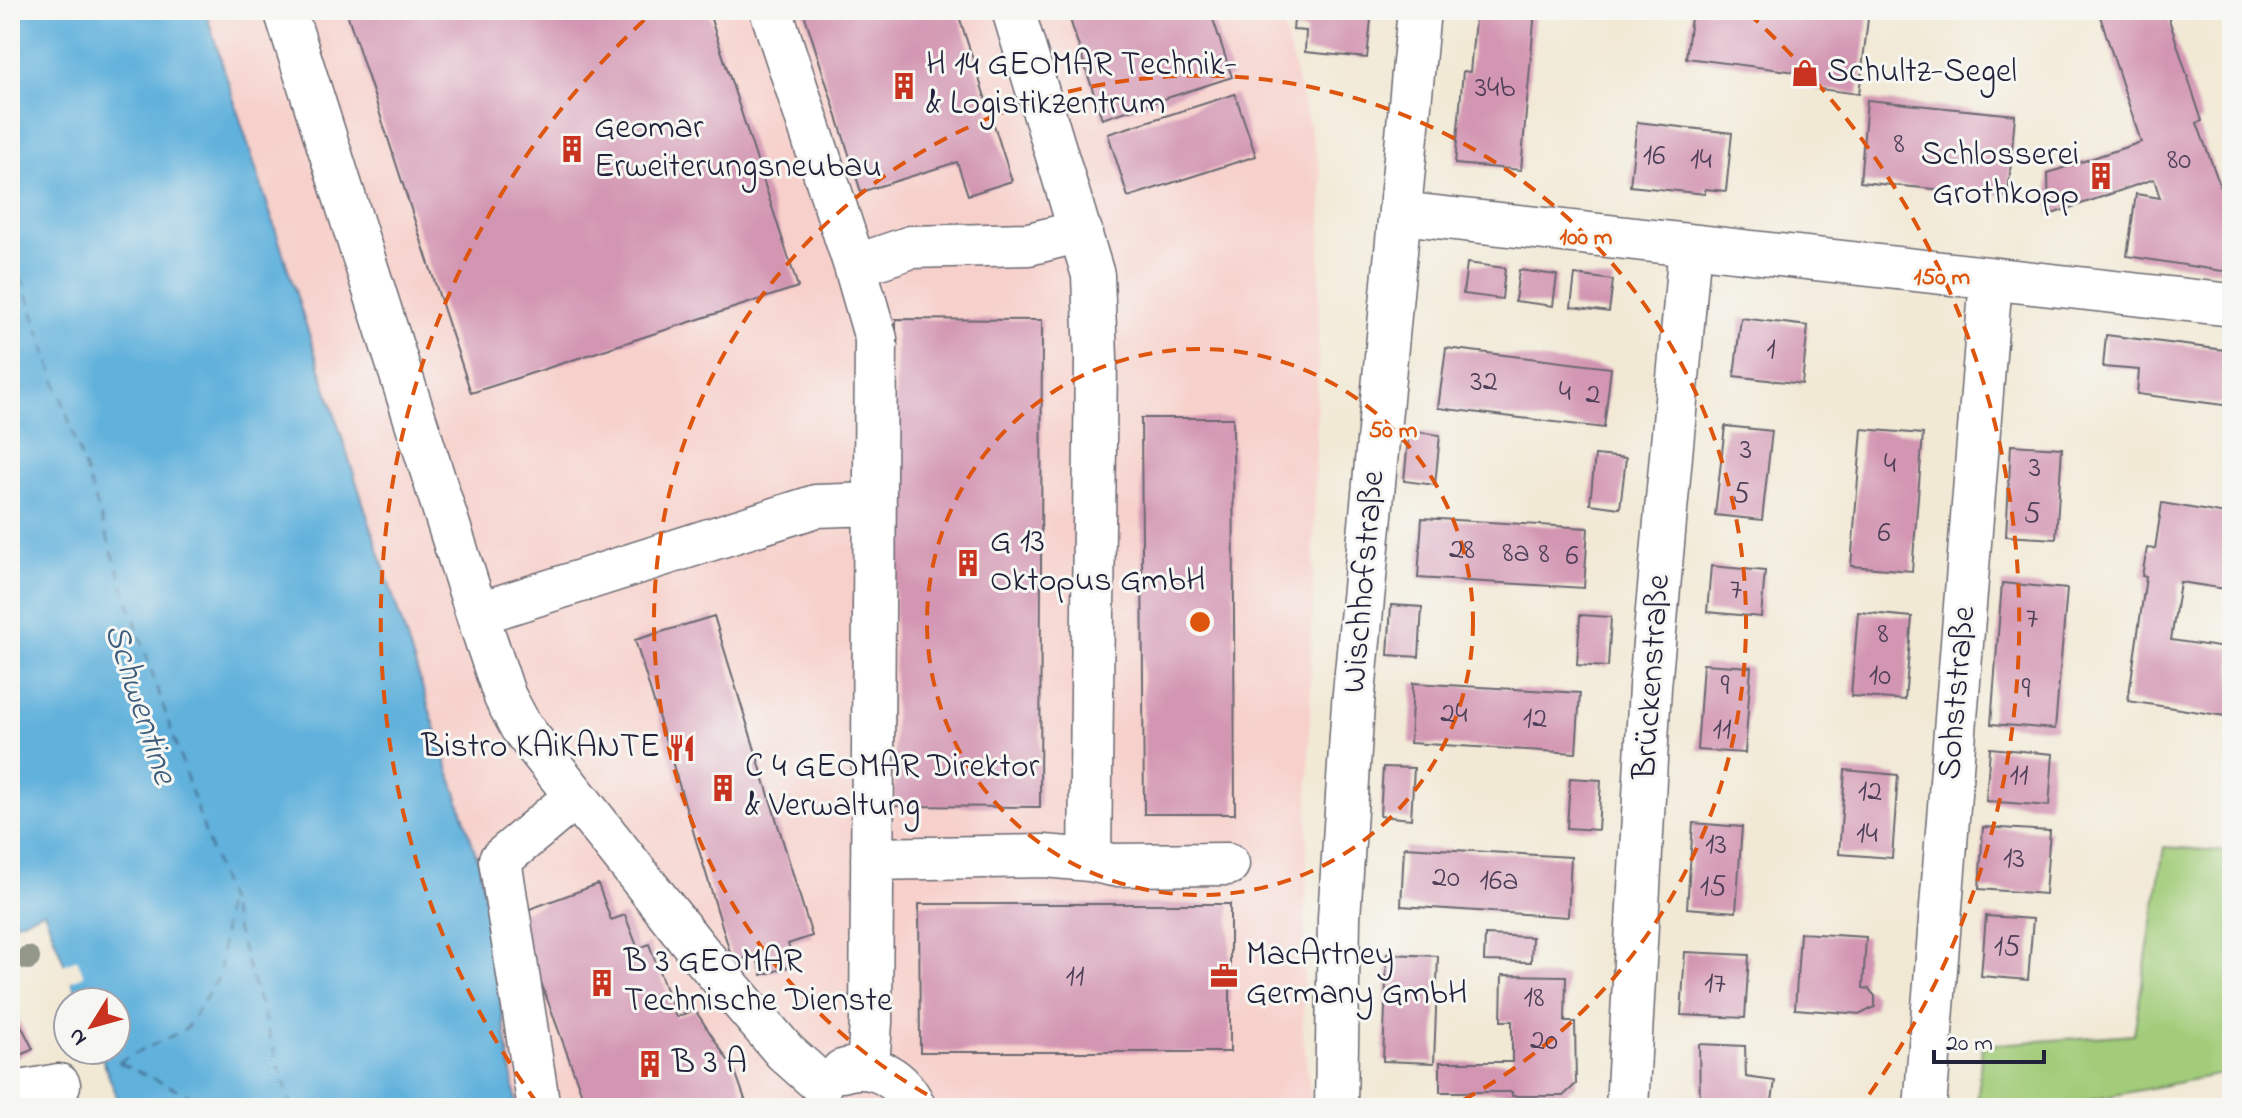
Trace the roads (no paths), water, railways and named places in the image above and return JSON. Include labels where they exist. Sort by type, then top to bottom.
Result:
[{"type":"street","points":[[285,10],[510,709],[575,797],[720,977],[785,1052],[814,1096],[834,1074],[851,1068],[868,1068],[885,1073],[899,1082],[915,1108]]},
{"type":"street","points":[[771,10],[876,339],[871,1022],[868,1068]]},
{"type":"street","points":[[1013,10],[1093,275],[1096,359],[1090,860]]},
{"type":"street","name":"Wischhofstraße","points":[[1336,1108],[1339,918],[1353,704],[1419,10]]},
{"type":"street","points":[[1400,213],[2232,305]]},
{"type":"street","points":[[855,266],[911,247],[1029,244],[1081,231]]},
{"type":"street","name":"Brückenstraße","points":[[1627,1108],[1650,687],[1690,246]]},
{"type":"street","name":"Sohststraße","points":[[1925,1108],[1991,279]]},
{"type":"street","points":[[477,614],[816,506],[875,504]]},
{"type":"street","points":[[539,1108],[500,860],[575,797]]},
{"type":"street","points":[[872,859],[1044,856],[1113,865],[1228,864]]},
{"type":"street","points":[[10,1094],[59,1085]]},
{"type":"water","name":"Schwentine","points":[[10,10],[205,10],[479,864],[517,1108],[121,1108],[105,1066],[132,1066],[132,986],[73,986],[44,911],[10,925]]},
{"type":"place","name":"Schultz-Segel","points":[[1805,73]]},
{"type":"place","name":"H 14 GEOMAR Technik- & Logistikzentrum","points":[[904,86]]},
{"type":"place","name":"Geomar Erweiterungsneubau","points":[[572,149]]},
{"type":"place","name":"Schlosserei Grothkopp","points":[[2101,176]]},
{"type":"place","name":"G 13 Oktopus GmbH","points":[[968,563]]},
{"type":"place","name":"Bistro KAiKANTE","points":[[682,748]]},
{"type":"place","name":"C 4 GEOMAR Direktor & Verwaltung","points":[[723,788]]},
{"type":"place","name":"MacArtney Germany GmbH","points":[[1224,976]]},
{"type":"place","name":"B 3 GEOMAR Technische Dienste","points":[[602,983]]},
{"type":"place","name":"B 3 A","points":[[650,1064]]}]
